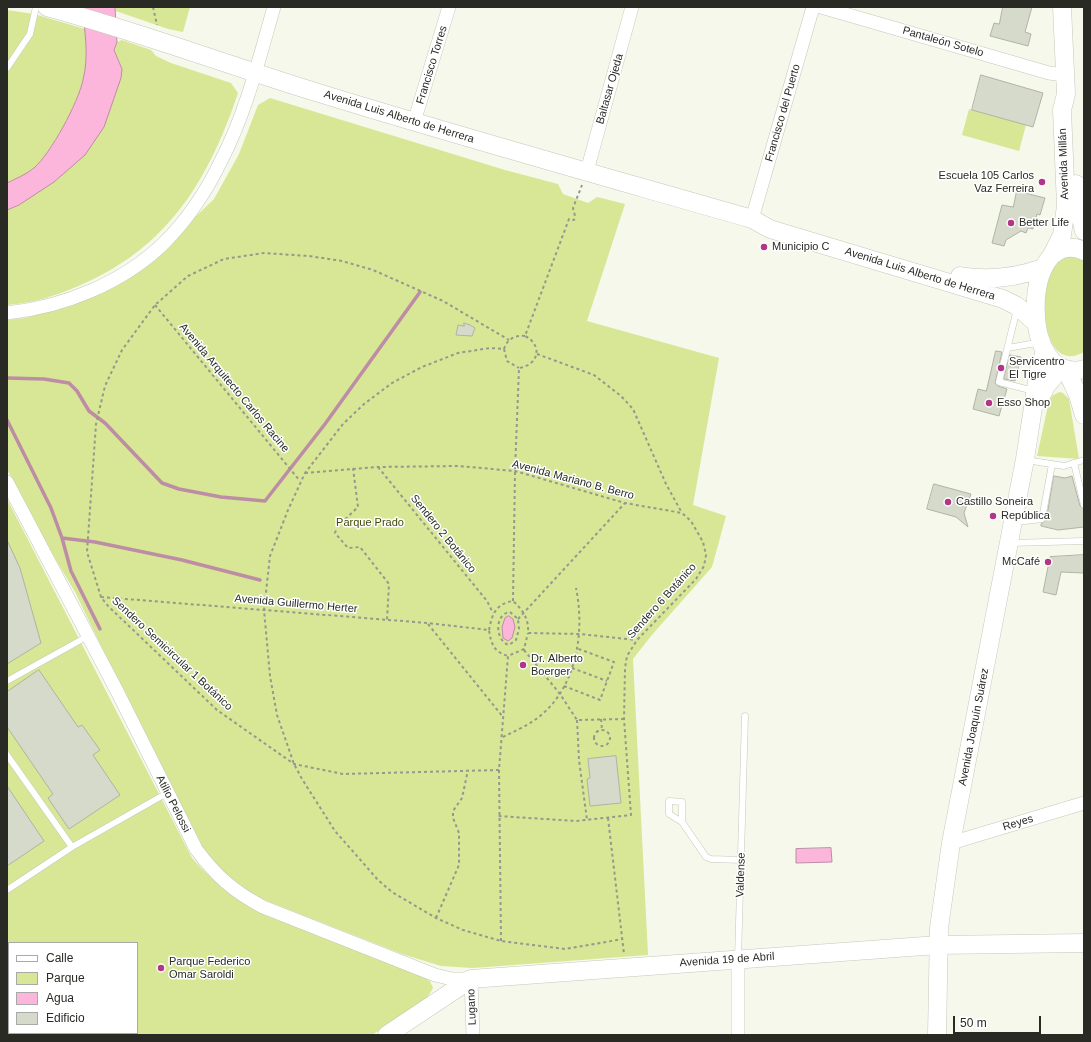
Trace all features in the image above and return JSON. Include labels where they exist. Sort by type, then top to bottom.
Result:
[{"type":"street","name":"Avenida Luis Alberto de Herrera","points":[[47,7],[144,35],[254,73],[414,122],[752,219],[770,229],[981,291],[1018,306],[1036,323]]},
{"type":"street","points":[[7,313],[26,311],[81,295],[126,273],[164,243],[196,204],[222,161],[247,97],[274,7]]},
{"type":"street","name":"Francisco Torres","points":[[414,122],[449,7]]},
{"type":"street","name":"Baltasar Ojeda","points":[[587,171],[632,7]]},
{"type":"street","name":"Francisco del Puerto","points":[[752,219],[813,7]]},
{"type":"street","name":"Pantaleón Sotelo","points":[[821,7],[1049,73],[1065,75]]},
{"type":"street","name":"Avenida Millán","points":[[1043,347],[1036,323],[1037,288],[1047,261],[1062,235],[1065,221],[1062,110],[1066,94],[1062,7]]},
{"type":"street","name":"Avenida Millán","points":[[1066,94],[1072,110],[1076,196],[1084,231]]},
{"type":"street","name":"Avenida Luis Alberto de Herrera","points":[[752,219],[772,220],[960,276],[991,280],[1013,277],[1047,261],[1062,249],[1073,248],[1084,251]]},
{"type":"street","points":[[1043,347],[1064,368],[1078,394],[1084,415]]},
{"type":"street","name":"Avenida Joaquín Suárez","points":[[938,1035],[939,928],[951,843],[1025,459],[1043,347]]},
{"type":"street","points":[[1064,368],[1084,369]]},
{"type":"street","name":"Avenida Joaquín Suárez","points":[[1031,422],[1046,386],[1064,368]]},
{"type":"street","name":"Atilio Pelossi","points":[[7,482],[88,636],[196,849],[211,870],[244,897],[263,907],[435,975],[452,979],[471,979]]},
{"type":"street","name":"Reyes","points":[[951,843],[1084,803]]},
{"type":"street","name":"Avenida 19 de Abril","points":[[387,1035],[471,979],[938,945],[1084,943]]},
{"type":"street","name":"Valdense","points":[[738,959],[738,1035]]},
{"type":"street","name":"Lugano","points":[[471,979],[473,1035]]},
{"type":"lane","points":[[7,68],[30,34],[36,7]]},
{"type":"lane","points":[[1018,306],[999,382],[1035,391]]},
{"type":"lane","points":[[1008,348],[1043,347]]},
{"type":"lane","points":[[1025,459],[1064,466],[1084,460]]},
{"type":"lane","points":[[1074,463],[1084,505]]},
{"type":"lane","points":[[1013,522],[1042,519],[1052,464]]},
{"type":"lane","points":[[1009,543],[1084,541]]},
{"type":"lane","points":[[7,681],[88,636]]},
{"type":"lane","name":"Valdense","points":[[738,959],[745,716]]},
{"type":"lane","points":[[7,755],[72,847]]},
{"type":"lane","points":[[7,890],[72,847],[167,793]]},
{"type":"lane","points":[[682,822],[706,857],[711,859],[742,860]]},
{"type":"path","points":[[525,336],[568,219],[574,220],[575,216],[573,208],[587,171]]},
{"type":"path","name":"Sendero Semicircular 1 Botánico","points":[[294,764],[218,710],[108,606],[101,597],[87,552],[96,424],[105,386],[122,350],[155,305],[188,276],[224,259],[264,253],[309,256],[342,261],[404,283],[443,300],[509,340]]},
{"type":"path","name":"Avenida Arquitecto Carlos Racine","points":[[155,305],[300,481]]},
{"type":"path","points":[[514,336],[525,336],[534,343],[537,354],[531,364],[519,368],[507,361],[504,349],[509,340],[514,336]]},
{"type":"path","points":[[498,816],[587,820],[608,818],[623,939],[565,949],[501,941],[463,930],[436,918],[392,892],[378,880],[335,831],[294,764],[277,715],[270,676],[264,610],[270,556],[300,481],[343,424],[364,404],[392,383],[422,367],[458,353],[490,348],[504,349]]},
{"type":"path","points":[[537,354],[594,375],[621,396],[633,409],[666,484],[682,513]]},
{"type":"path","points":[[519,368],[514,471],[512,601],[524,614],[528,621],[528,633],[524,649]]},
{"type":"path","name":"Avenida Mariano B. Berro","points":[[305,473],[354,468],[458,466],[514,471],[625,503],[682,513],[691,520]]},
{"type":"path","name":"Sendero 2 Botánico","points":[[378,467],[487,601],[493,613]]},
{"type":"path","points":[[354,468],[358,507],[337,527],[335,533],[348,548],[360,547],[389,584],[387,620]]},
{"type":"path","points":[[518,618],[524,614],[565,566],[625,503]]},
{"type":"path","name":"Sendero 6 Botánico","points":[[608,818],[631,815],[624,719],[624,668],[627,656],[636,640],[696,579],[704,566],[706,555],[703,542],[691,520]]},
{"type":"path","points":[[502,738],[540,716],[560,694],[564,686],[572,668],[580,634],[579,604],[576,588]]},
{"type":"path","name":"Avenida Guillermo Herter","points":[[101,597],[427,623],[489,630]]},
{"type":"path","points":[[512,601],[500,605],[493,613],[489,630],[491,643],[499,654],[508,656],[524,649]]},
{"type":"path","points":[[510,612],[518,618],[519,629],[516,640],[509,645],[504,644],[499,636],[500,620],[504,614],[510,612]]},
{"type":"path","points":[[427,623],[504,717]]},
{"type":"path","points":[[528,633],[580,634],[636,640]]},
{"type":"path","points":[[564,686],[600,700],[614,662],[576,648]]},
{"type":"path","points":[[524,649],[560,694],[577,720],[579,760],[587,820]]},
{"type":"path","points":[[501,941],[498,816],[499,770],[508,656]]},
{"type":"path","points":[[572,668],[607,681]]},
{"type":"path","points":[[601,719],[602,730]]},
{"type":"path","points":[[577,720],[624,719]]},
{"type":"path","points":[[602,730],[608,733],[610,737],[609,742],[602,745],[598,744],[595,738],[596,733],[602,730]]},
{"type":"path","points":[[294,764],[343,774],[499,770]]},
{"type":"path","points":[[436,918],[459,865],[458,833],[453,818],[454,811],[462,798],[468,770]]},
{"type":"green space","points":[[115,7],[190,7],[183,32],[168,29],[116,11]]},
{"type":"green space","points":[[7,10],[34,14],[85,29],[86,55],[83,81],[80,91],[63,128],[41,161],[34,168],[24,175],[7,183]]},
{"type":"green space","points":[[122,40],[151,50],[156,56],[171,63],[231,83],[238,93],[214,154],[199,181],[182,206],[162,230],[139,250],[113,268],[74,288],[36,300],[7,305],[7,210],[19,205],[122,69],[114,50],[117,42]]},
{"type":"green space","name":"Parque Prado","points":[[270,98],[505,170],[558,184],[563,194],[588,203],[597,197],[625,204],[587,321],[719,358],[693,505],[726,516],[712,567],[651,636],[633,659],[648,955],[473,968],[441,966],[402,954],[264,900],[239,886],[207,857],[156,760],[75,592],[34,523],[7,469],[7,320],[26,318],[64,307],[105,292],[144,266],[214,199],[239,154],[258,105]]},
{"type":"green space","points":[[969,109],[1026,125],[1019,151],[962,135]]},
{"type":"green space","points":[[1064,256],[1084,258],[1084,352],[1073,356],[1064,355],[1057,350],[1048,333],[1044,311],[1045,293],[1049,275],[1055,264]]},
{"type":"green space","points":[[1059,392],[1063,393],[1069,399],[1079,459],[1037,456],[1049,401],[1052,396]]},
{"type":"green space","points":[[7,499],[192,858],[221,887],[256,910],[423,976],[430,981],[433,988],[426,1000],[372,1035],[7,1035]]},
{"type":"water","points":[[82,7],[115,7],[117,42],[114,50],[122,69],[121,78],[104,127],[85,155],[54,182],[19,205],[7,210],[7,183],[28,172],[41,161],[56,140],[76,101],[83,80],[86,62]]},
{"type":"water","points":[[509,616],[513,619],[515,627],[512,638],[508,641],[503,638],[502,627],[505,618]]},
{"type":"water","points":[[831,848],[832,862],[796,863],[796,849]]},
{"type":"building","points":[[1003,7],[1032,7],[1025,32],[1031,34],[1028,46],[990,36],[994,23],[999,24]]},
{"type":"building","points":[[981,75],[1043,93],[1033,127],[972,110]]},
{"type":"building","points":[[1017,191],[1045,198],[1040,215],[1037,214],[1033,229],[1028,228],[1026,233],[1021,231],[1006,240],[1004,246],[992,243],[1002,205],[1013,207]]},
{"type":"building","points":[[464,323],[475,328],[472,336],[456,335],[458,325],[464,326]]},
{"type":"building","points":[[996,351],[1002,352],[995,383],[998,386],[1007,389],[999,416],[973,409],[978,389],[986,391]]},
{"type":"building","points":[[1010,355],[1021,357],[1015,381],[1004,379]]},
{"type":"building","points":[[1054,476],[1065,478],[1072,476],[1080,506],[1084,509],[1084,527],[1058,530],[1041,526],[1041,524],[1046,520]]},
{"type":"building","name":"Castillo Soneira","points":[[934,484],[971,494],[964,513],[968,527],[956,517],[927,509]]},
{"type":"building","points":[[7,540],[20,568],[41,643],[7,664]]},
{"type":"building","points":[[1084,555],[1084,573],[1061,572],[1056,595],[1043,592],[1050,557]]},
{"type":"building","points":[[39,670],[78,727],[82,725],[100,750],[93,755],[120,795],[69,829],[48,798],[53,794],[7,727],[7,692]]},
{"type":"building","points":[[616,756],[621,803],[590,806],[587,779],[590,778],[588,759]]},
{"type":"building","points":[[7,786],[44,841],[7,866]]},
{"type":"waterway","points":[[7,378],[44,379],[69,383],[77,391],[89,411],[105,423],[162,483],[179,489],[221,497],[265,501],[325,424],[420,292]]},
{"type":"waterway","points":[[7,420],[51,508],[62,538],[71,571],[100,629]]},
{"type":"waterway","points":[[62,538],[95,542],[182,560],[260,580]]},
{"type":"place","name":"Escuela 105 Carlos Vaz Ferreira","points":[[1042,182]]},
{"type":"place","name":"Better Life","points":[[1011,223]]},
{"type":"place","name":"Municipio C","points":[[764,247]]},
{"type":"place","name":"Servicentro El Tigre","points":[[1001,368]]},
{"type":"place","name":"Esso Shop","points":[[989,403]]},
{"type":"place","name":"Castillo Soneira","points":[[948,502]]},
{"type":"place","name":"República","points":[[993,516]]},
{"type":"place","name":"McCafé","points":[[1048,562]]},
{"type":"place","name":"Dr. Alberto Boerger","points":[[523,665]]},
{"type":"place","name":"Parque Federico Omar Saroldi","points":[[161,968]]}]
